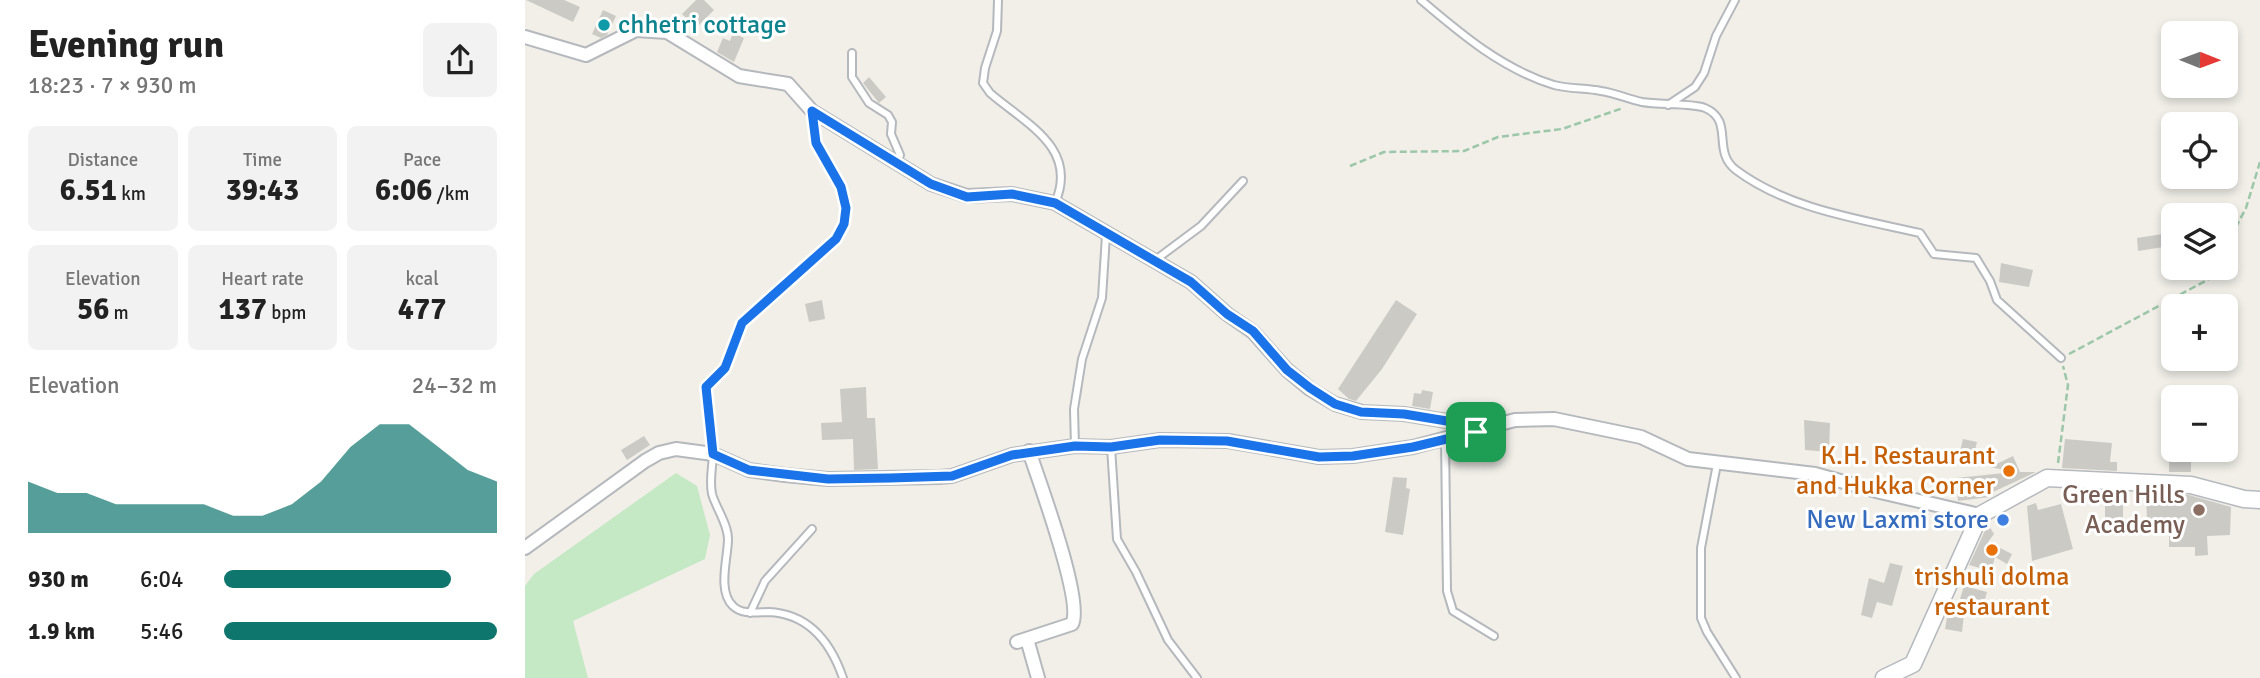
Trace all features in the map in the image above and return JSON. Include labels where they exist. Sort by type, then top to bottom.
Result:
[{"type":"street","points":[[525,37],[586,55],[636,30],[667,32],[739,76],[788,85],[812,111],[931,184],[967,197],[1012,194],[1055,203],[1191,282],[1227,314],[1253,331],[1287,370],[1335,404],[1361,412],[1404,414],[1459,423],[1476,432]]},
{"type":"street","points":[[525,548],[659,453],[676,449],[713,454],[749,470],[828,479],[952,476],[1030,451],[1075,446],[1111,447],[1160,440],[1227,441],[1319,457],[1353,456],[1445,439],[1515,420],[1554,419],[1641,437],[1688,459],[1815,474],[1980,515]]},
{"type":"street","points":[[1030,451],[1061,550],[1076,617],[1072,624],[1022,640],[1038,678]]},
{"type":"street","points":[[1884,678],[1913,664],[1980,515],[2047,478],[2192,485],[2244,499],[2260,500]]},
{"type":"lane","points":[[998,0],[997,31],[983,83],[990,93],[1055,148],[1061,162],[1062,175],[1055,203]]},
{"type":"lane","points":[[1420,0],[1456,30],[1505,64],[1555,85],[1601,91],[1643,102],[1705,108],[1720,120],[1724,137],[1722,149],[1726,158],[1735,169],[1771,190],[1822,210],[1920,233],[1934,254],[1976,258],[1990,281],[1997,300],[2061,358]]},
{"type":"lane","points":[[1668,105],[1695,86],[1704,73],[1716,36],[1735,0]]},
{"type":"lane","points":[[852,53],[852,77],[869,103],[888,115],[892,121],[891,134],[900,155],[897,164]]},
{"type":"lane","points":[[812,111],[816,143],[841,187],[846,208],[844,224],[836,239],[742,323],[725,368],[706,387],[713,454],[710,477],[728,541],[727,597],[737,610],[785,614],[811,626],[827,643],[843,678]]},
{"type":"lane","points":[[1154,261],[1201,226],[1243,181]]},
{"type":"lane","points":[[1075,446],[1074,409],[1082,359],[1102,298],[1106,235]]},
{"type":"lane","points":[[1445,439],[1447,591],[1453,611],[1494,636]]},
{"type":"lane","points":[[1111,447],[1117,539],[1168,640],[1197,678]]},
{"type":"lane","points":[[1717,464],[1701,548],[1701,618],[1737,678]]},
{"type":"lane","points":[[750,612],[765,581],[812,529]]},
{"type":"path","points":[[1350,166],[1384,152],[1464,151],[1498,137],[1562,129],[1643,102]]},
{"type":"path","points":[[2238,223],[2246,208],[2260,162]]},
{"type":"path","points":[[2060,478],[2057,468],[2068,385],[2061,358],[2207,280]]},
{"type":"green space","points":[[676,473],[697,486],[710,535],[705,559],[573,621],[588,678],[525,678],[525,586],[534,574]]},
{"type":"building","points":[[526,0],[564,0],[580,7],[573,22]]},
{"type":"building","points":[[696,0],[704,0],[714,10],[696,28],[682,14]]},
{"type":"building","name":"chhetri cottage","points":[[603,10],[616,16],[607,35],[601,38],[592,34]]},
{"type":"building","points":[[733,33],[744,38],[734,62],[717,52],[723,38],[730,41]]},
{"type":"building","points":[[869,77],[886,97],[879,103],[863,83]]},
{"type":"building","points":[[2161,234],[2161,247],[2138,251],[2137,238]]},
{"type":"building","points":[[2001,263],[2033,270],[2029,287],[1999,282]]},
{"type":"building","points":[[822,300],[825,319],[809,322],[805,304]]},
{"type":"building","points":[[1396,300],[1417,314],[1382,369],[1356,401],[1349,399],[1338,389]]},
{"type":"building","points":[[866,387],[867,418],[875,418],[878,469],[854,470],[853,439],[822,440],[821,423],[842,422],[840,389]]},
{"type":"building","points":[[1422,390],[1433,392],[1430,409],[1412,406],[1414,393],[1421,394]]},
{"type":"building","points":[[1804,420],[1830,423],[1829,452],[1805,450]]},
{"type":"building","points":[[644,436],[650,445],[627,460],[621,450]]},
{"type":"building","points":[[1963,439],[1977,442],[1972,463],[1958,460]]},
{"type":"building","points":[[2065,439],[2112,443],[2110,462],[2117,462],[2117,471],[2062,468]]},
{"type":"building","points":[[2013,456],[2020,472],[2036,472],[1993,492],[1994,495],[1990,497],[1958,501],[1956,478],[2014,472],[1990,467]]},
{"type":"building","points":[[2169,462],[2191,462],[2191,472],[2169,472]]},
{"type":"building","points":[[1393,477],[1407,478],[1406,488],[1410,489],[1403,535],[1385,532]]},
{"type":"building","points":[[2105,491],[2123,494],[2123,519],[2105,519]]},
{"type":"building","points":[[2146,493],[2189,495],[2231,507],[2230,535],[2207,536],[2208,555],[2195,556],[2195,547],[2169,547],[2169,519],[2147,520]]},
{"type":"building","points":[[2036,503],[2038,510],[2061,504],[2073,549],[2032,561],[2027,506]]},
{"type":"building","points":[[1988,524],[1994,534],[1988,542],[2012,554],[2007,564],[1995,557],[1991,571],[1969,565]]},
{"type":"building","points":[[1890,563],[1903,566],[1892,606],[1877,602],[1872,618],[1861,615],[1869,578],[1884,583]]},
{"type":"building","points":[[1964,586],[1987,592],[1983,606],[1960,599]]},
{"type":"building","points":[[1948,611],[1964,614],[1962,632],[1945,629]]},
{"type":"place","name":"chhetri cottage","points":[[604,25]]},
{"type":"place","name":"K.H. Restaurant and Hukka Corner","points":[[2009,471]]},
{"type":"place","name":"Green Hills Academy","points":[[2199,510]]},
{"type":"place","name":"New Laxmi store","points":[[2003,520]]},
{"type":"place","name":"trishuli dolma restaurant","points":[[1992,550]]},
{"type":"route","points":[[812,111],[855,140],[931,184],[967,197],[1012,194],[1055,203],[1191,282],[1227,314],[1253,331],[1287,370],[1335,404],[1361,412],[1404,414],[1459,423],[1476,432],[1413,447],[1353,456],[1319,457],[1276,448],[1203,440],[1160,440],[1111,447],[1075,446],[1012,455],[952,476],[828,479],[749,470],[713,454],[706,387],[725,368],[742,323],[836,239],[844,224],[846,208],[841,187],[816,143],[812,111]]}]
